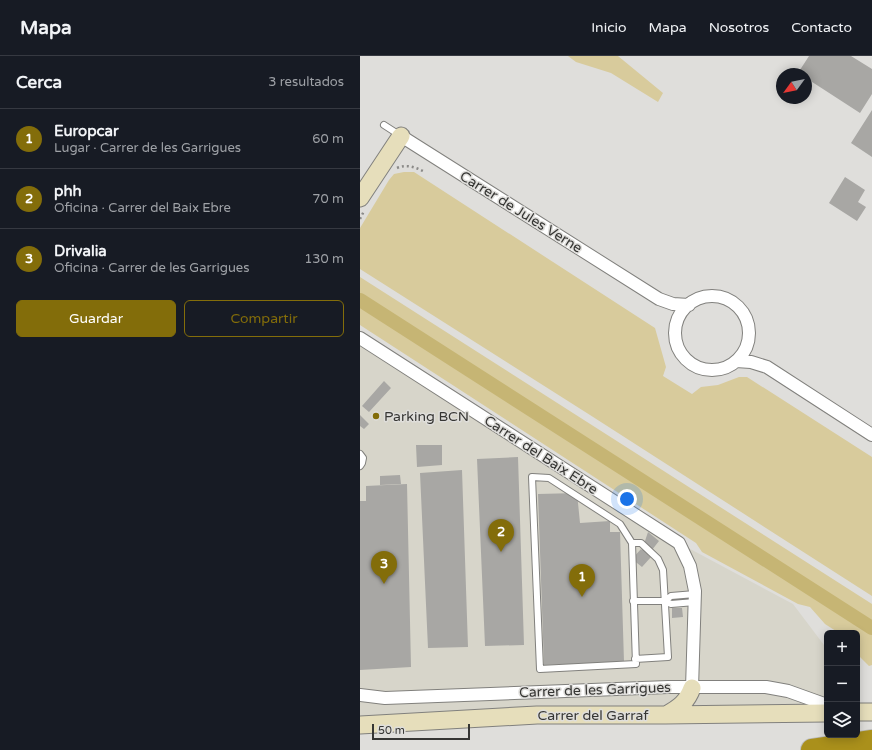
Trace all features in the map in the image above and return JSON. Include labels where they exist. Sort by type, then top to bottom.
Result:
[{"type":"highway","points":[[812,750],[872,741]]},
{"type":"main road","points":[[360,198],[401,136]]},
{"type":"main road","points":[[665,715],[683,704],[689,696],[692,688]]},
{"type":"main road","points":[[860,712],[872,712]]},
{"type":"main road","name":"Carrer del Garraf","points":[[360,725],[537,715],[824,713]]},
{"type":"street","name":"Carrer de Jules Verne","points":[[401,136],[659,299],[673,304],[689,305],[708,297],[718,297],[728,300],[737,306],[744,316],[748,326],[748,340],[755,354],[767,367],[872,435]]},
{"type":"street","name":"Carrer de Jules Verne","points":[[659,299],[677,322]]},
{"type":"street","points":[[689,305],[677,322],[675,332],[677,346],[685,358],[692,364],[704,369],[716,370],[725,368],[742,355],[748,340]]},
{"type":"street","name":"Carrer del Baix Ebre","points":[[360,338],[679,543],[690,566],[695,598],[692,688]]},
{"type":"street","name":"Carrer de Jules Verne","points":[[736,361],[751,362],[767,367]]},
{"type":"street","name":"Carrer de les Garrigues","points":[[360,695],[385,698],[668,687],[766,687],[788,691],[824,704]]},
{"type":"lane","name":"Carrer de Jules Verne","points":[[384,125],[401,136]]},
{"type":"lane","points":[[360,454],[363,458],[360,466]]},
{"type":"lane","points":[[532,477],[549,478],[620,524],[632,543],[634,601],[636,664],[540,669],[532,477]]},
{"type":"lane","points":[[632,543],[641,543],[658,559],[663,570],[668,657],[636,658]]},
{"type":"lane","points":[[634,601],[665,600],[671,596],[695,598]]},
{"type":"shaded area","points":[[568,56],[618,56],[663,93],[658,102],[611,73],[576,62]]},
{"type":"shaded area","points":[[414,172],[655,328],[666,367],[663,376],[692,394],[701,387],[718,385],[739,377],[747,377],[872,457],[872,596],[360,269],[360,228],[389,180],[394,174]]},
{"type":"shaded area","points":[[360,277],[872,604],[872,665],[869,666],[860,657],[860,630],[834,630],[825,624],[810,607],[798,604],[702,552],[696,543],[360,325]]},
{"type":"shaded area","points":[[360,338],[679,543],[793,604],[824,645],[824,713],[360,727]]},
{"type":"building","points":[[809,56],[851,56],[872,69],[872,94],[860,113],[812,82],[812,68],[801,68]]},
{"type":"building","points":[[872,110],[872,157],[851,143]]},
{"type":"building","points":[[845,177],[865,190],[858,202],[866,207],[857,221],[829,203]]},
{"type":"building","points":[[384,381],[391,388],[369,412],[362,406]]},
{"type":"building","points":[[360,415],[369,424],[364,429],[360,426]]},
{"type":"building","points":[[416,445],[442,445],[442,465],[417,467]]},
{"type":"building","points":[[518,457],[524,645],[485,646],[477,459]]},
{"type":"building","points":[[462,470],[468,647],[428,648],[420,473]]},
{"type":"building","points":[[400,475],[401,484],[380,485],[380,476]]},
{"type":"building","points":[[407,484],[411,667],[360,670],[360,501],[366,501],[366,486]]},
{"type":"building","points":[[577,493],[580,523],[610,521],[610,532],[620,532],[624,662],[544,665],[538,494]]},
{"type":"building","points":[[648,532],[659,541],[648,555],[651,557],[642,567],[632,559],[641,549],[642,550]]},
{"type":"building","points":[[672,608],[682,608],[683,617],[672,618]]},
{"type":"waterway","points":[[360,300],[872,628]]},
{"type":"place","name":"Parking BCN","points":[[376,416]]},
{"type":"place","name":"phh","points":[[501,552]]},
{"type":"place","name":"Drivalia","points":[[384,584]]},
{"type":"place","name":"Europcar","points":[[582,597]]}]
